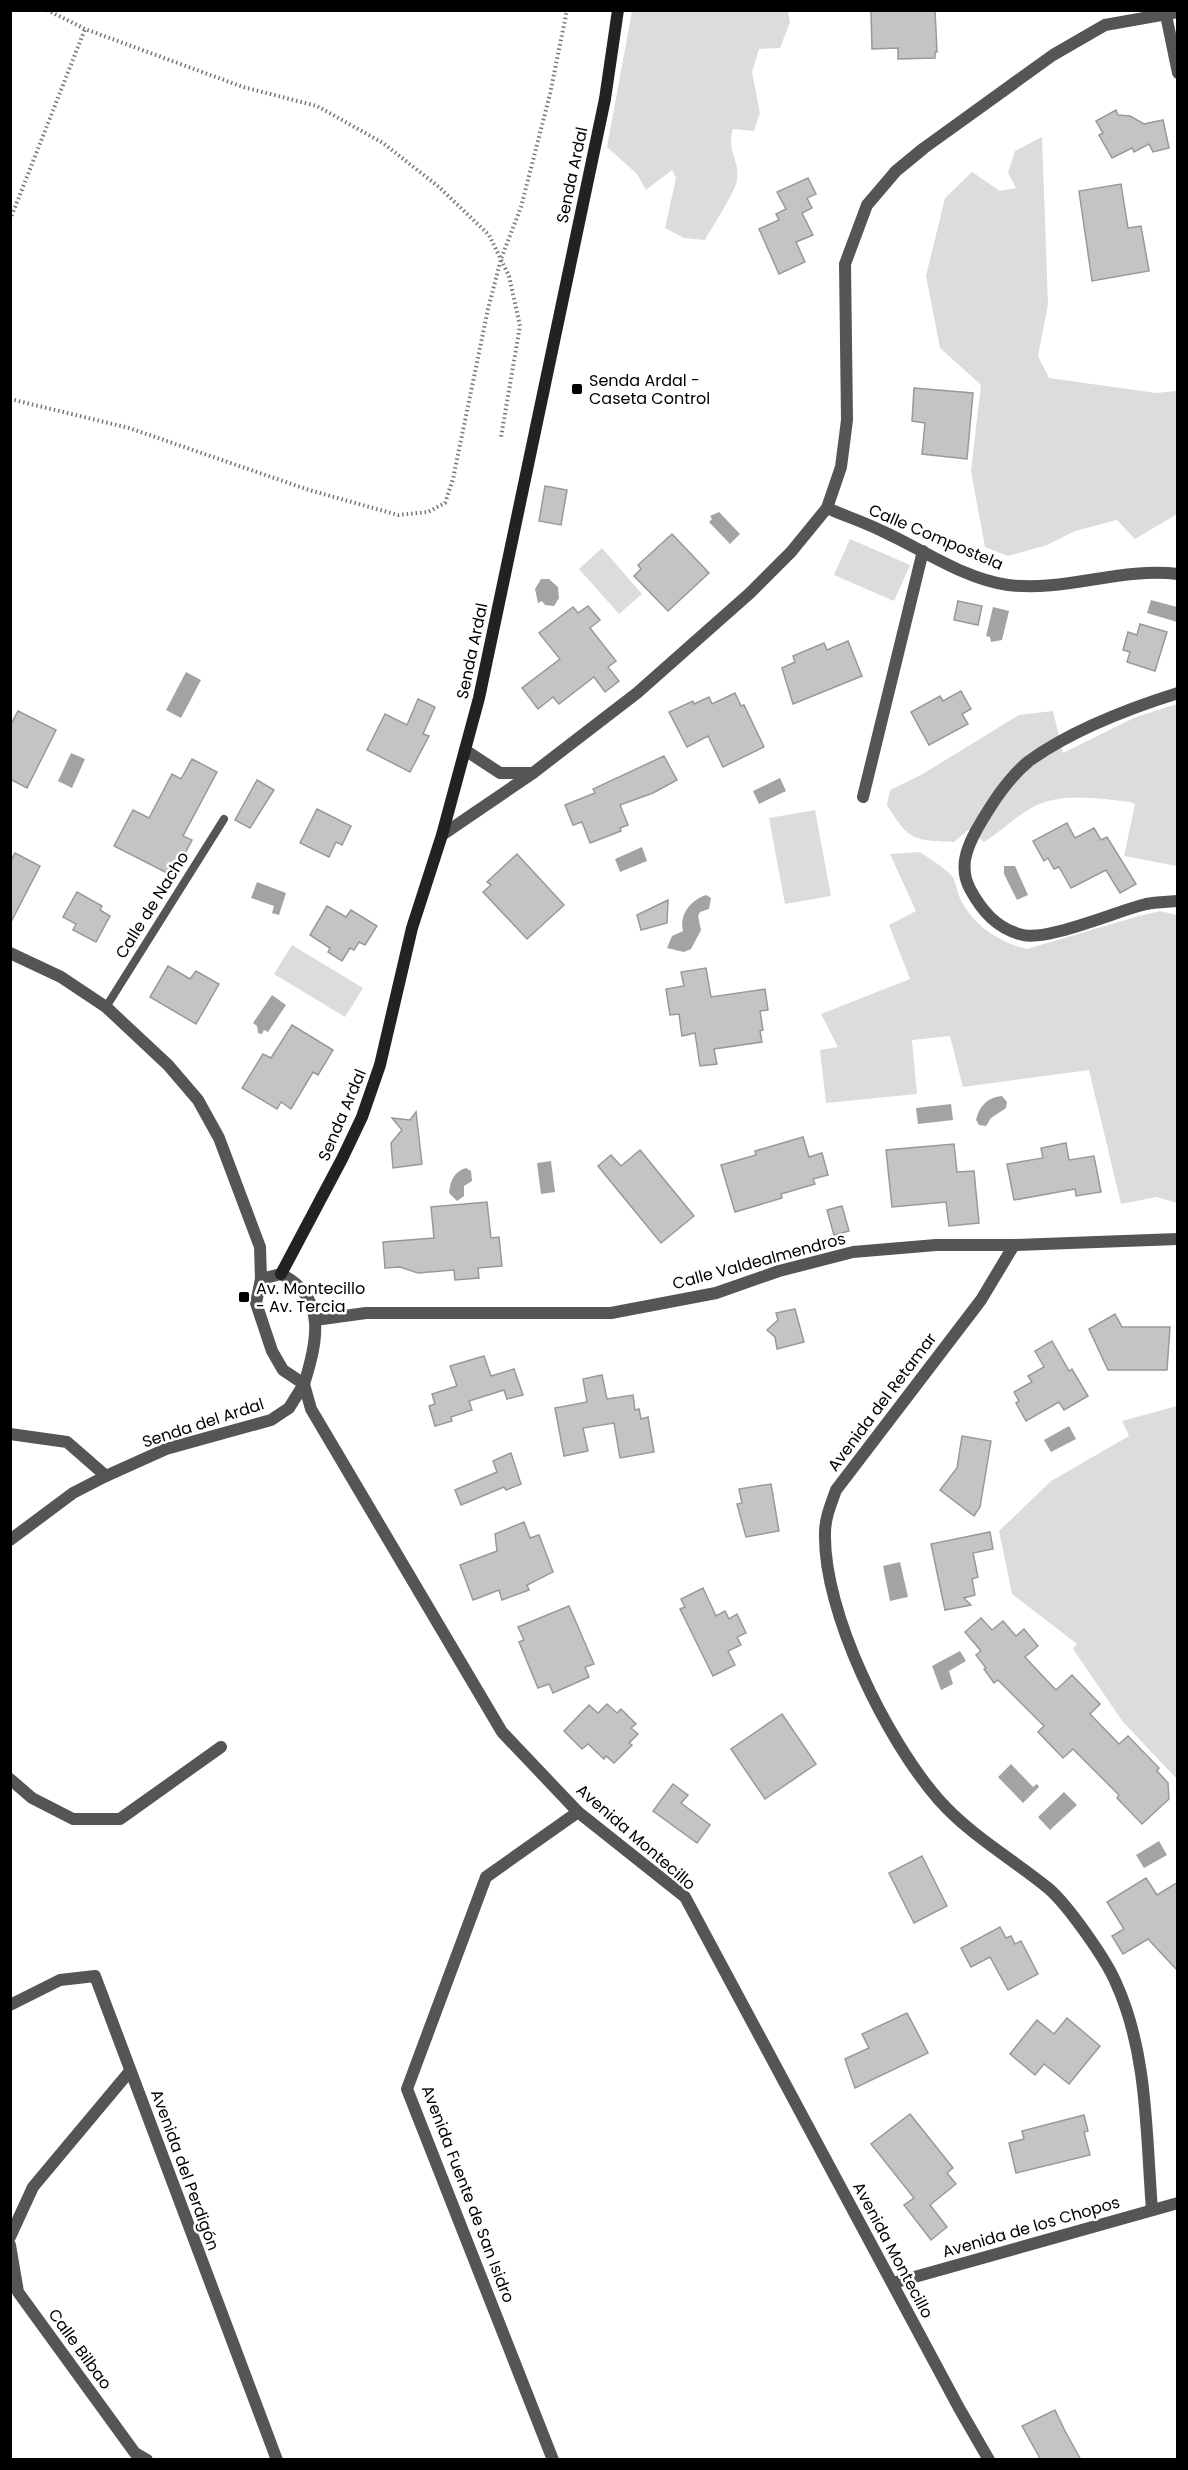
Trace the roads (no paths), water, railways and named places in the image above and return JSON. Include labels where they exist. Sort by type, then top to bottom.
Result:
[{"type":"main road","name":"Senda Ardal","points":[[280,1274],[362,1117],[380,1065],[412,928],[442,836],[479,698],[597,134],[618,10]]},
{"type":"street","points":[[442,836],[533,773],[637,693],[750,593],[791,552],[827,508],[841,467],[847,420],[845,264],[867,205],[896,171],[924,148],[1053,55],[1106,25],[1172,13],[1178,73]]},
{"type":"street","name":"Calle Compostela","points":[[827,508],[975,575],[1008,585],[1060,585],[1140,574],[1178,574]]},
{"type":"street","points":[[863,797],[923,551]]},
{"type":"street","points":[[1178,693],[1071,736],[1028,762],[994,799],[969,843],[963,864],[965,880],[983,912],[1004,927],[1024,935],[1045,934],[1149,903],[1178,901]]},
{"type":"street","points":[[465,750],[500,773],[533,773]]},
{"type":"street","points":[[10,953],[61,977],[106,1007],[168,1065],[198,1100],[219,1138],[260,1248],[261,1279],[256,1303],[272,1351],[283,1370],[304,1384],[317,1337],[315,1320],[309,1303],[291,1279],[280,1274],[261,1279]]},
{"type":"street","name":"Calle Valdealmendros","points":[[315,1320],[366,1312],[611,1313],[716,1293],[779,1270],[853,1252],[936,1245],[1014,1245],[1178,1239]]},
{"type":"street","name":"Avenida del Retamar","points":[[1014,1245],[981,1300],[836,1490],[825,1532],[827,1563],[844,1628],[893,1736],[938,1800],[986,1844],[1049,1889],[1086,1935],[1116,1983],[1140,2058],[1152,2210]]},
{"type":"street","name":"Senda del Ardal","points":[[10,1540],[73,1493],[106,1476],[166,1449],[271,1420],[289,1408],[304,1384]]},
{"type":"street","name":"Avenida Montecillo","points":[[304,1384],[310,1409],[502,1732],[578,1812],[685,1897],[989,2460]]},
{"type":"street","points":[[10,1434],[68,1442],[106,1476]]},
{"type":"street","points":[[10,1779],[32,1798],[73,1819],[120,1819],[221,1747]]},
{"type":"street","name":"Avenida Fuente de San Isidro","points":[[552,2460],[408,2088],[486,1877],[578,1812]]},
{"type":"street","name":"Avenida del Perdigón","points":[[10,2005],[60,1980],[95,1976],[277,2460]]},
{"type":"street","points":[[10,2236],[33,2187],[130,2071]]},
{"type":"street","name":"Avenida de los Chopos","points":[[893,2283],[1178,2203]]},
{"type":"street","name":"Calle Bilbao","points":[[10,2245],[18,2292],[135,2453],[147,2460]]},
{"type":"lane","name":"Calle de Nacho","points":[[106,1007],[224,819]]},
{"type":"place","name":"Senda Ardal - Caseta Control","points":[[577,389]]},
{"type":"place","name":"Av. Montecillo - Av. Tercia","points":[[244,1297]]}]
